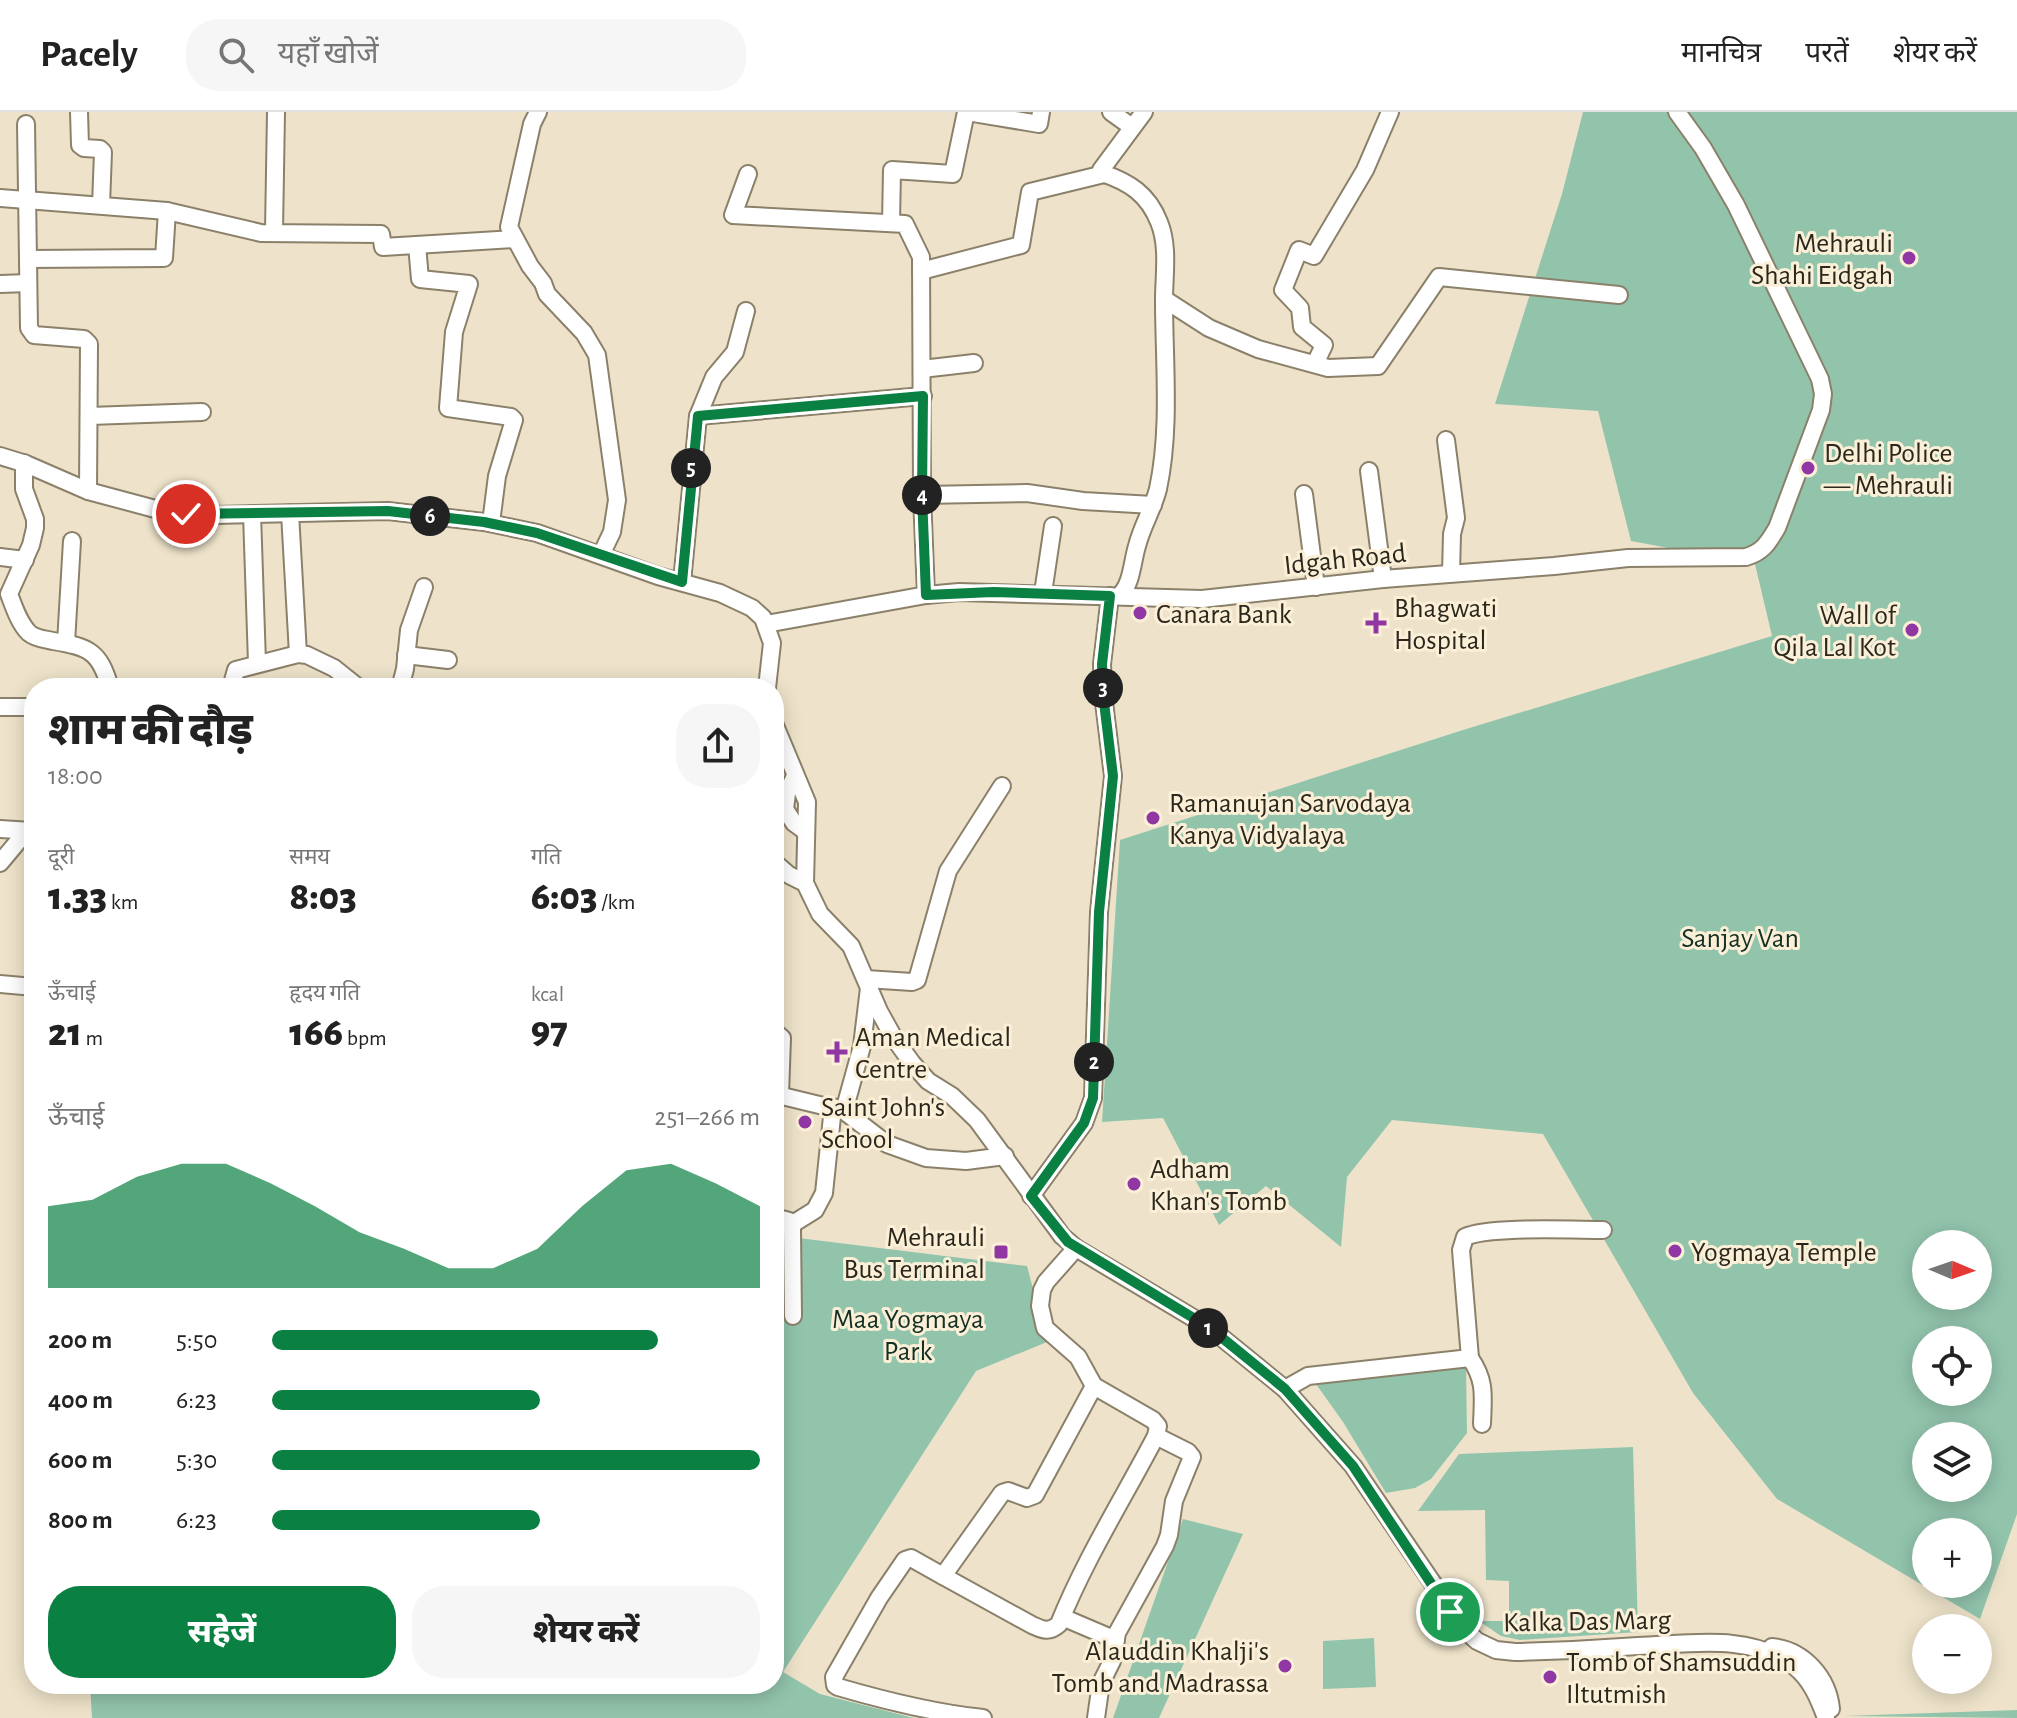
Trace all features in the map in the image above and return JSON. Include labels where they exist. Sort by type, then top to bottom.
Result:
[{"type":"street","points":[[79,112],[80,145],[103,152],[101,205]]},
{"type":"street","points":[[274,231],[276,112]]},
{"type":"street","points":[[538,112],[532,124],[509,227],[547,294],[584,333],[597,355],[617,500],[612,532],[601,555]]},
{"type":"street","points":[[891,223],[892,170],[953,174],[967,112],[1039,124],[1041,112]]},
{"type":"street","points":[[1111,112],[1132,127]]},
{"type":"street","points":[[1104,174],[1102,168],[1144,112]]},
{"type":"street","points":[[1315,364],[1324,345],[1302,327],[1300,308],[1283,290],[1299,250],[1314,256],[1365,170],[1390,112]]},
{"type":"street","name":"Idgah Road","points":[[766,624],[926,595],[982,592],[1202,599],[1383,579],[1628,558],[1746,557],[1757,554],[1777,528],[1817,420],[1823,394],[1820,379],[1736,205],[1703,148],[1677,112]]},
{"type":"street","points":[[26,124],[30,333],[84,339],[89,344],[88,491]]},
{"type":"street","points":[[748,174],[733,215],[905,224],[921,257],[922,495],[926,595]]},
{"type":"street","points":[[921,271],[1021,245],[1030,192],[1104,174],[1133,186],[1143,195],[1155,213],[1164,237],[1161,469],[1153,505],[1140,533],[1128,584],[1114,596],[1102,664],[1113,776],[1099,912],[1093,1098],[1084,1123],[1031,1196]]},
{"type":"street","points":[[0,198],[167,211],[261,233],[381,234],[383,247],[515,239]]},
{"type":"street","points":[[28,259],[164,258],[167,211]]},
{"type":"street","points":[[417,245],[420,279],[469,284],[454,332],[448,408],[511,417],[514,420],[497,476],[491,523]]},
{"type":"street","points":[[1164,299],[1209,328],[1258,349],[1328,368],[1378,366],[1439,277],[1619,295]]},
{"type":"street","points":[[0,284],[28,283]]},
{"type":"street","points":[[682,582],[698,416],[714,377],[735,352],[746,311]]},
{"type":"street","points":[[922,369],[974,363]]},
{"type":"street","points":[[698,416],[923,396]]},
{"type":"street","points":[[90,416],[202,412]]},
{"type":"street","points":[[1446,440],[1456,518],[1452,534],[1451,573]]},
{"type":"street","points":[[0,456],[88,491],[159,510],[216,515],[388,511],[491,523],[537,533],[738,600],[752,608],[766,624],[772,643],[768,678]]},
{"type":"street","points":[[24,463],[24,489],[35,519],[33,539],[25,560],[5,593],[28,632],[42,639],[86,648],[94,654],[107,678]]},
{"type":"street","points":[[1369,471],[1383,579]]},
{"type":"street","points":[[922,495],[1027,493],[1083,501],[1153,505]]},
{"type":"street","points":[[1304,494],[1316,587]]},
{"type":"street","points":[[290,513],[298,654]]},
{"type":"street","points":[[252,514],[257,663]]},
{"type":"street","points":[[1043,593],[1053,526]]},
{"type":"street","points":[[66,643],[72,541]]},
{"type":"street","points":[[0,557],[25,560]]},
{"type":"street","points":[[402,678],[409,630],[424,587]]},
{"type":"street","points":[[234,678],[236,670],[298,654],[322,662],[345,678]]},
{"type":"street","points":[[406,655],[448,660]]},
{"type":"street","points":[[0,707],[24,707]]},
{"type":"street","points":[[784,748],[795,776],[787,793],[785,809],[794,823],[805,831],[805,883],[784,871]]},
{"type":"street","points":[[791,1225],[815,1210],[824,1193],[838,1109],[862,1046],[868,983],[917,980],[948,871],[1002,786]]},
{"type":"street","points":[[0,829],[24,830]]},
{"type":"street","points":[[0,863],[24,838]]},
{"type":"street","name":"Kalka Das Marg","points":[[805,883],[820,914],[851,946],[894,1038],[919,1072],[963,1105],[1005,1156],[1062,1236],[1076,1248],[1210,1328],[1285,1389],[1353,1466],[1450,1612],[1477,1641],[1496,1650],[1515,1652],[1718,1642],[1781,1648],[1806,1660],[1827,1690],[1828,1718]]},
{"type":"street","points":[[0,984],[24,986]]},
{"type":"street","points":[[784,1096],[838,1109],[887,1144],[926,1158],[966,1161],[1005,1156]]},
{"type":"street","points":[[784,1219],[791,1225],[793,1316]]},
{"type":"street","points":[[1482,1424],[1482,1376],[1470,1358],[1461,1250],[1465,1237],[1506,1231],[1603,1230]]},
{"type":"street","points":[[983,1718],[929,1711],[838,1687],[833,1681],[879,1598],[905,1560],[911,1558],[1043,1630],[1053,1629],[1062,1617],[1083,1567],[1110,1525],[1156,1436],[1158,1426],[1153,1420],[1094,1386],[1078,1357],[1049,1333],[1040,1306],[1046,1282],[1076,1248]]},
{"type":"street","points":[[1285,1389],[1308,1376],[1470,1358]]},
{"type":"street","points":[[943,1576],[1002,1493],[1008,1491],[1027,1498],[1035,1495],[1094,1386]]},
{"type":"street","points":[[1096,1718],[1101,1683],[1112,1661],[1116,1640],[1165,1546],[1174,1501],[1192,1457],[1156,1436]]},
{"type":"street","points":[[1062,1617],[1116,1640]]},
{"type":"green space","name":"Sanjay Van","points":[[1583,112],[2017,112],[2017,1514],[1992,1585],[1992,1518],[1912,1518],[1912,1579],[1777,1499],[1693,1393],[1543,1134],[1392,1120],[1347,1177],[1341,1247],[1266,1186],[1219,1225],[1163,1118],[1102,1122],[1120,840],[1463,730],[1772,636],[1755,564],[1631,541],[1598,411],[1495,404],[1562,194]]},
{"type":"green space","name":"Maa Yogmaya Park","points":[[784,1236],[1027,1266],[1047,1342],[976,1371],[784,1670]]},
{"type":"green space","points":[[1466,1365],[1467,1433],[1431,1479],[1415,1488],[1386,1493],[1316,1384]]},
{"type":"green space","points":[[1633,1447],[1638,1632],[1520,1640],[1501,1636],[1479,1621],[1509,1621],[1509,1581],[1486,1580],[1485,1510],[1418,1511],[1459,1454]]},
{"type":"green space","points":[[1183,1519],[1243,1534],[1159,1718],[1113,1718]]},
{"type":"green space","name":"Sanjay Van","points":[[1944,1598],[1987,1598],[1982,1614],[1972,1614]]},
{"type":"green space","points":[[1374,1638],[1376,1687],[1323,1689],[1323,1641]]},
{"type":"green space","points":[[784,1673],[820,1694],[914,1718],[92,1718],[91,1694],[784,1694]]},
{"type":"green space","points":[[2017,1710],[2017,1718],[1845,1716]]},
{"type":"place","name":"Mehrauli Shahi Eidgah","points":[[1909,258]]},
{"type":"place","name":"Delhi Police — Mehrauli","points":[[1808,468]]},
{"type":"place","name":"Canara Bank","points":[[1140,613]]},
{"type":"place","name":"Bhagwati Hospital","points":[[1376,623]]},
{"type":"place","name":"Wall of Qila Lal Kot","points":[[1912,630]]},
{"type":"place","name":"Ramanujan Sarvodaya Kanya Vidyalaya","points":[[1153,818]]},
{"type":"place","name":"Aman Medical Centre","points":[[837,1052]]},
{"type":"place","name":"Saint John's School","points":[[805,1122]]},
{"type":"place","name":"Adham Khan's Tomb","points":[[1134,1184]]},
{"type":"place","name":"Yogmaya Temple","points":[[1675,1251]]},
{"type":"place","name":"Mehrauli Bus Terminal","points":[[1001,1252]]},
{"type":"place","name":"Alauddin Khalji's Tomb and Madrassa","points":[[1285,1666]]},
{"type":"place","name":"Tomb of Shamsuddin Iltutmish","points":[[1550,1677]]},
{"type":"route","points":[[186,514],[388,511],[484,522],[537,533],[682,582],[698,416],[923,396],[922,508],[926,595],[993,592],[1110,596],[1102,664],[1113,776],[1099,912],[1093,1098],[1084,1123],[1031,1196],[1068,1242],[1210,1328],[1285,1389],[1353,1466],[1450,1612]]}]
